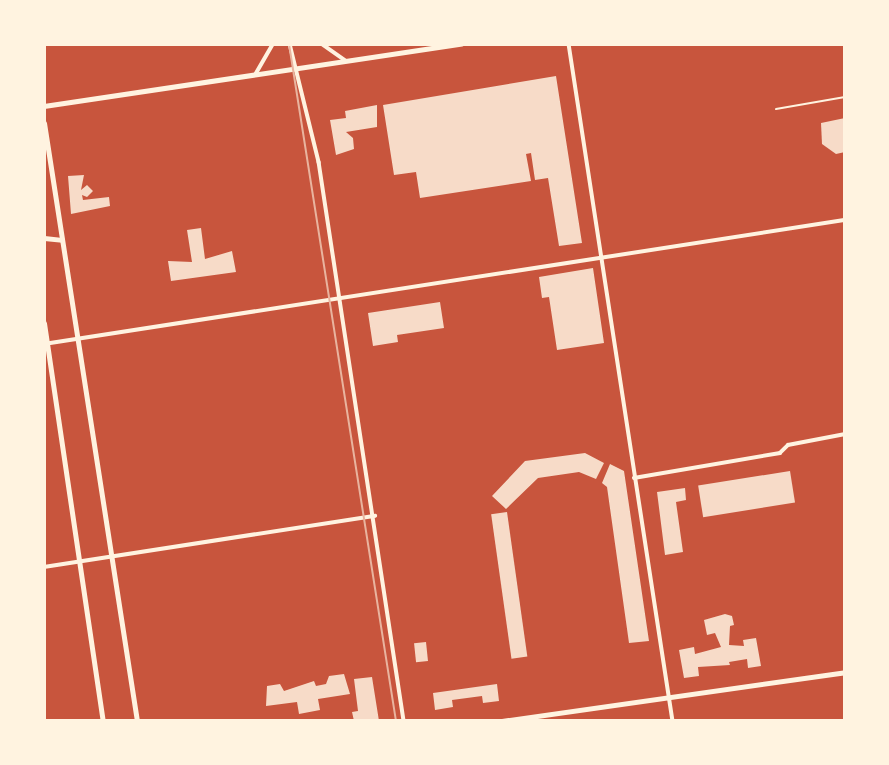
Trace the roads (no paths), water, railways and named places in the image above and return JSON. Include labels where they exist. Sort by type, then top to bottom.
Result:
[{"type":"main road","points":[[44,106],[461,44]]},
{"type":"main road","points":[[44,123],[137,721]]},
{"type":"main road","points":[[44,238],[62,240]]},
{"type":"main road","points":[[44,323],[103,721]]},
{"type":"main road","points":[[502,721],[845,672]]},
{"type":"street","points":[[255,75],[273,44]]},
{"type":"street","points":[[290,44],[294,69],[313,128],[375,516],[404,721]]},
{"type":"street","points":[[322,44],[346,61]]},
{"type":"street","points":[[569,44],[673,721]]},
{"type":"street","points":[[45,344],[845,220]]},
{"type":"street","points":[[634,478],[768,456],[789,445],[845,434]]},
{"type":"street","points":[[44,567],[375,516]]},
{"type":"lane","points":[[776,109],[845,97]]},
{"type":"tram line","points":[[289,44],[396,721]]}]
